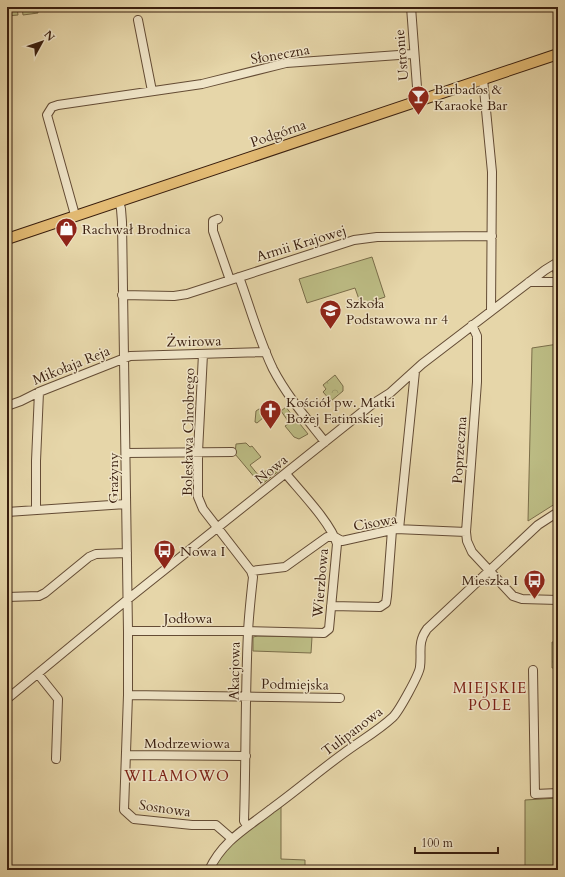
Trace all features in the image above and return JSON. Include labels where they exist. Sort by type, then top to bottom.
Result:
[{"type":"main road","name":"Podgórna","points":[[7,238],[558,54]]},
{"type":"street","name":"Ustronie","points":[[411,7],[413,54],[417,87],[421,100]]},
{"type":"street","points":[[138,20],[152,91]]},
{"type":"street","name":"Słoneczna","points":[[75,215],[48,115],[52,107],[202,84],[286,63],[413,54]]},
{"type":"street","points":[[483,79],[492,172],[491,311]]},
{"type":"street","name":"Grażyny","points":[[118,202],[121,209],[126,453],[128,599],[127,755]]},
{"type":"street","points":[[218,219],[213,221],[213,231],[230,280]]},
{"type":"street","name":"Armii Krajowej","points":[[122,295],[174,296],[187,294],[354,240],[378,237],[492,236]]},
{"type":"street","name":"Nowa","points":[[7,699],[128,599],[372,405],[390,393],[422,364],[472,325],[556,263],[558,273]]},
{"type":"street","points":[[239,277],[274,370],[292,401],[325,442]]},
{"type":"street","points":[[529,282],[558,282]]},
{"type":"street","name":"Poprzeczna","points":[[472,325],[477,336],[477,382],[466,532],[467,541],[472,552],[488,570]]},
{"type":"street","name":"Żwirowa","points":[[124,358],[130,356],[266,352]]},
{"type":"street","name":"Bolesława Chrobrego","points":[[202,354],[198,452],[198,497],[203,509],[218,528]]},
{"type":"street","name":"Mikołaja Reja","points":[[7,406],[124,358]]},
{"type":"street","points":[[331,606],[380,607],[386,603],[415,371]]},
{"type":"street","points":[[36,510],[36,461],[39,392]]},
{"type":"street","points":[[126,453],[232,452]]},
{"type":"street","name":"Wierzbowa","points":[[248,631],[324,633],[329,629],[337,544],[327,525],[286,474]]},
{"type":"street","points":[[7,512],[126,504]]},
{"type":"street","points":[[558,512],[538,525],[488,570],[510,593],[518,598],[558,600]]},
{"type":"street","points":[[218,528],[251,571]]},
{"type":"street","name":"Cisowa","points":[[251,571],[284,567],[291,564],[327,537],[334,537],[342,541],[396,529],[466,532]]},
{"type":"street","points":[[7,597],[39,596],[96,554],[127,553]]},
{"type":"street","name":"Tulipanowa","points":[[209,870],[217,856],[231,838],[271,810],[342,754],[394,717],[419,672],[420,644],[422,635],[488,570]]},
{"type":"street","name":"Akacjowa","points":[[247,826],[244,821],[248,631],[253,577],[251,571]]},
{"type":"street","name":"Jodłowa","points":[[128,631],[248,631]]},
{"type":"street","points":[[533,670],[535,794],[558,793]]},
{"type":"street","points":[[38,674],[58,699],[56,759]]},
{"type":"street","name":"Podmiejska","points":[[128,695],[340,698]]},
{"type":"street","name":"Modrzewiowa","points":[[127,755],[246,756]]},
{"type":"street","name":"Sosnowa","points":[[127,755],[124,810],[134,819],[192,825],[216,825],[231,838]]},
{"type":"green space","points":[[7,7],[17,7],[18,15],[7,16]]},
{"type":"green space","points":[[22,7],[37,7],[38,13],[23,15]]},
{"type":"green space","points":[[372,257],[385,297],[361,305],[355,288],[307,303],[299,279]]},
{"type":"green space","points":[[558,344],[558,502],[528,521],[532,348]]},
{"type":"green space","points":[[335,375],[343,386],[343,391],[331,401],[323,392],[326,389],[323,385]]},
{"type":"green space","points":[[286,407],[294,418],[288,421],[281,411]]},
{"type":"green space","points":[[259,409],[269,410],[270,412],[257,423],[255,422],[256,411]]},
{"type":"green space","points":[[296,419],[308,434],[299,439],[294,437],[285,426]]},
{"type":"green space","points":[[246,443],[250,447],[252,446],[261,457],[250,465],[259,476],[275,464],[280,470],[261,485],[235,454],[236,444]]},
{"type":"green space","points":[[253,637],[312,637],[311,653],[253,651]]},
{"type":"green space","points":[[552,642],[558,642],[558,668],[552,668]]},
{"type":"green space","points":[[558,798],[558,870],[525,870],[525,800]]},
{"type":"green space","points":[[281,806],[281,859],[305,860],[305,870],[213,870],[217,861],[230,844]]},
{"type":"place","name":"Barbados & Karaoke Bar","points":[[418,116]]},
{"type":"place","name":"Rachwał Brodnica","points":[[67,248]]},
{"type":"place","name":"Szkoła Podstawowa nr 4","points":[[330,330]]},
{"type":"place","name":"Kościół pw. Matki Bożej Fatimskiej","points":[[270,430]]},
{"type":"place","name":"Nowa I","points":[[164,570]]},
{"type":"place","name":"Mieszka I","points":[[534,600]]},
{"type":"district","name":"MIEJSKIE POLE","points":[[490,696]]},
{"type":"district","name":"WILAMOWO","points":[[177,776]]}]
